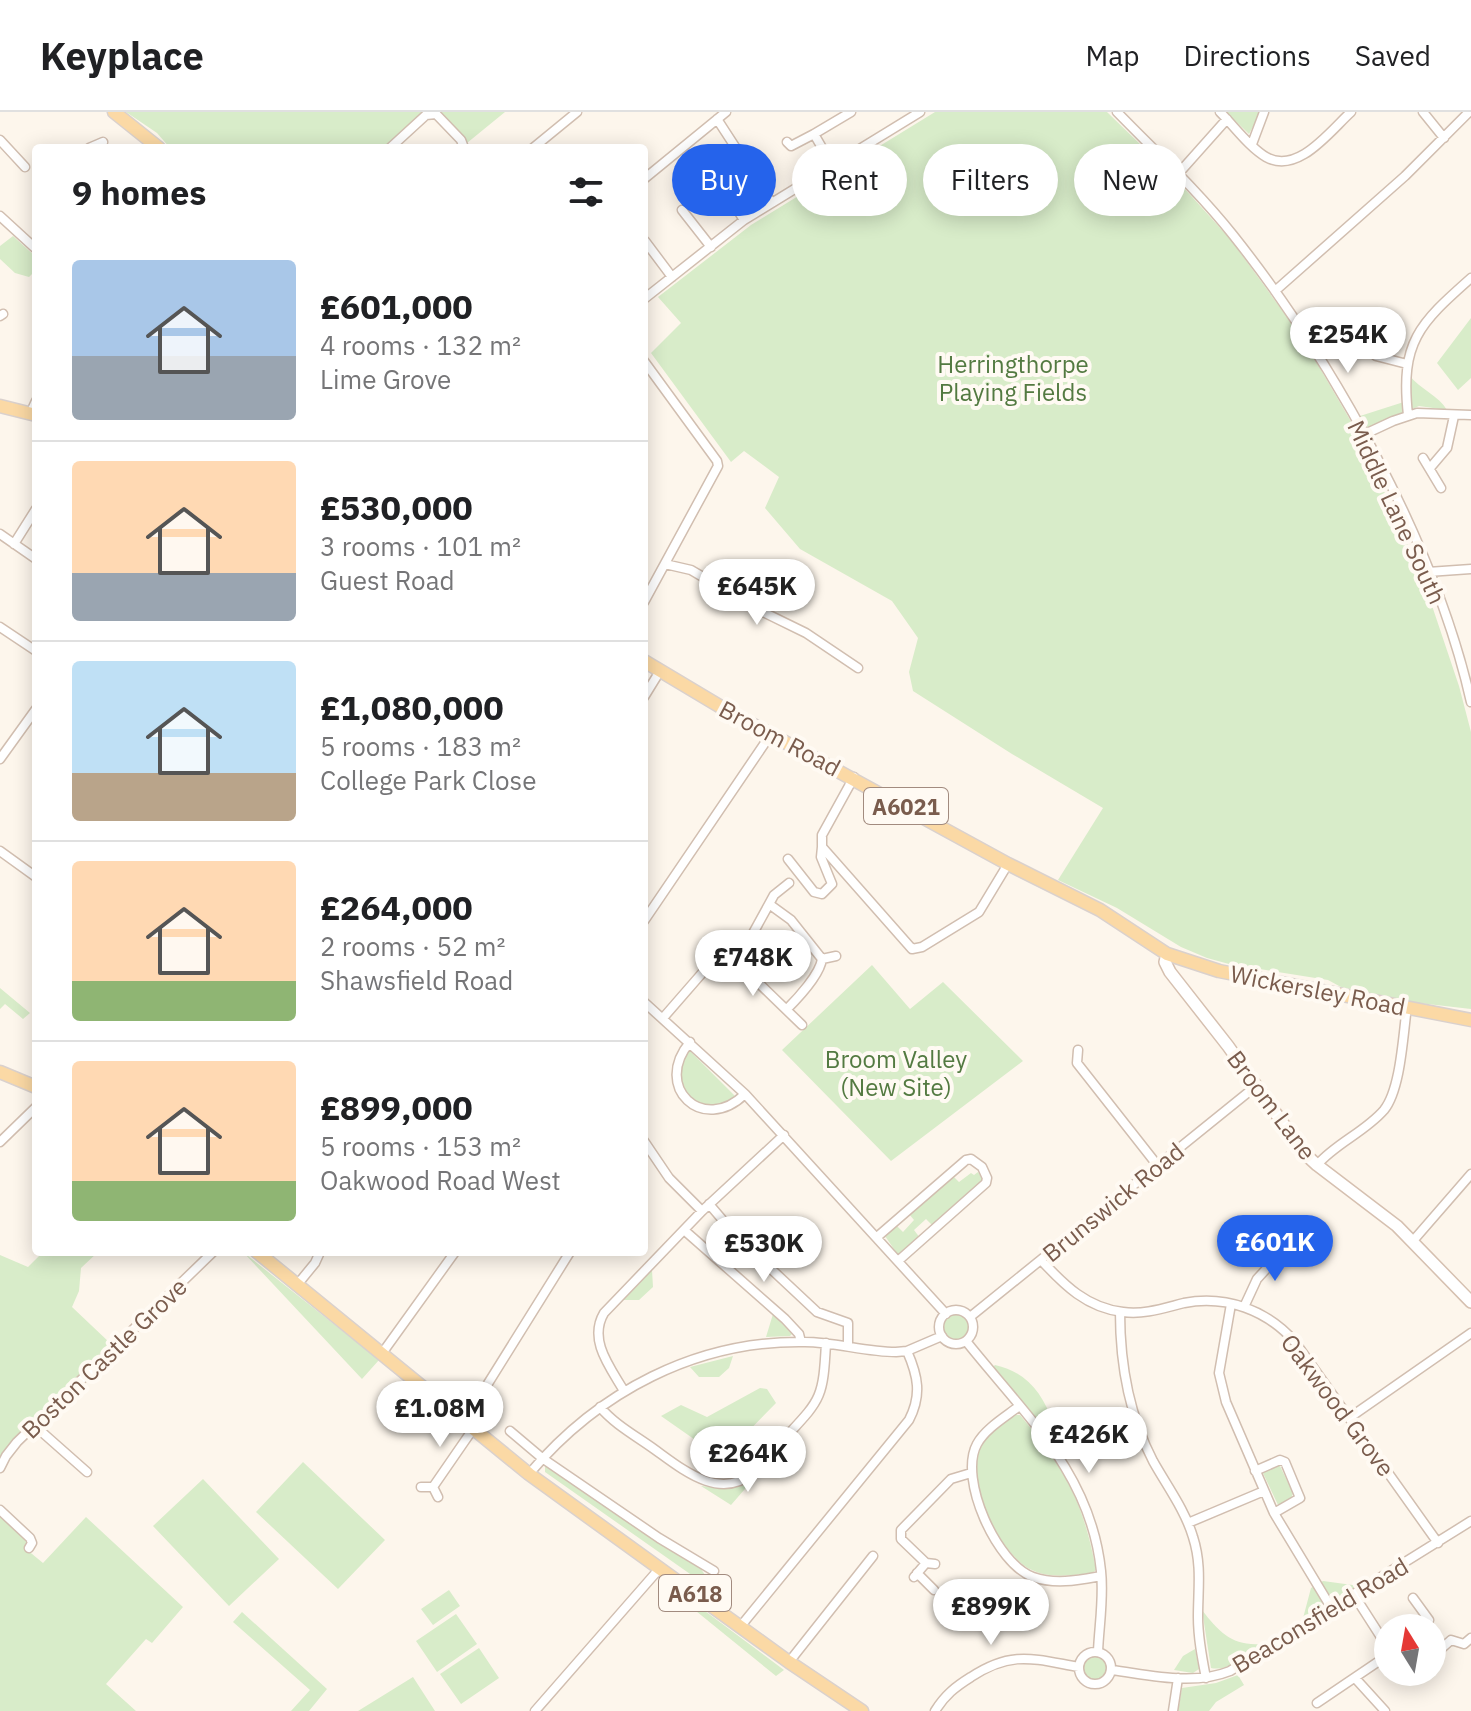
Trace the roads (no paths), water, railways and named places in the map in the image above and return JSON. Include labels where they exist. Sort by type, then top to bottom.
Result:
[{"type":"main road","points":[[114,112],[154,144]]},
{"type":"main road","points":[[0,408],[32,415]]},
{"type":"main road","name":"Broom Road","points":[[648,664],[1008,864],[1100,910],[1167,954]]},
{"type":"main road","name":"Wickersley Road","points":[[1167,954],[1219,971],[1471,1020]]},
{"type":"main road","name":"Broom Lane","points":[[1167,954],[1165,962],[1170,972],[1294,1141],[1317,1165],[1373,1206],[1471,1302]]},
{"type":"main road","points":[[0,1072],[32,1085]]},
{"type":"main road","name":"A618","points":[[262,1256],[529,1474],[789,1662],[862,1711]]},
{"type":"street","points":[[538,144],[577,112]]},
{"type":"street","points":[[648,176],[726,112]]},
{"type":"street","points":[[787,142],[791,146],[796,145],[851,112]]},
{"type":"street","points":[[867,144],[920,112]]},
{"type":"street","name":"Middle Lane South","points":[[1117,112],[1148,144]]},
{"type":"street","points":[[1252,144],[1264,112]]},
{"type":"street","points":[[1186,164],[1223,116],[1268,158],[1290,161],[1304,154],[1351,112]]},
{"type":"street","points":[[1423,112],[1444,138]]},
{"type":"street","points":[[1275,291],[1383,196],[1469,112]]},
{"type":"street","points":[[394,144],[431,113],[436,114],[462,144]]},
{"type":"street","points":[[717,119],[733,144]]},
{"type":"street","points":[[814,134],[820,144]]},
{"type":"street","points":[[0,140],[25,167]]},
{"type":"street","points":[[98,144],[103,142]]},
{"type":"street","name":"Middle Lane South","points":[[1186,183],[1232,235],[1275,291],[1365,434],[1428,572],[1471,702]]},
{"type":"street","points":[[0,216],[32,245]]},
{"type":"street","points":[[687,216],[711,247]]},
{"type":"street","points":[[741,216],[744,220]]},
{"type":"street","points":[[648,296],[750,216]]},
{"type":"street","points":[[648,245],[672,277]]},
{"type":"street","points":[[1408,415],[1405,389],[1407,364],[1421,328],[1439,306],[1471,278]]},
{"type":"street","points":[[1360,341],[1376,356],[1407,364]]},
{"type":"street","points":[[648,366],[718,466],[648,595]]},
{"type":"street","points":[[1365,434],[1408,415],[1426,412],[1471,415]]},
{"type":"street","points":[[1430,468],[1447,448],[1454,416]]},
{"type":"street","points":[[1423,458],[1441,488]]},
{"type":"street","points":[[14,544],[32,515]]},
{"type":"street","points":[[0,534],[32,556]]},
{"type":"street","points":[[665,564],[691,570],[806,633],[858,668]]},
{"type":"street","points":[[1428,572],[1471,569]]},
{"type":"street","points":[[0,627],[32,648]]},
{"type":"street","points":[[648,690],[660,671]]},
{"type":"street","points":[[0,759],[32,715]]},
{"type":"street","points":[[648,915],[771,734]]},
{"type":"street","points":[[0,741],[9,747]]},
{"type":"street","points":[[788,859],[814,892],[822,894],[832,884],[821,857],[822,835],[854,777]]},
{"type":"street","points":[[822,847],[907,945],[916,950],[979,912],[1008,864]]},
{"type":"street","points":[[0,851],[32,874]]},
{"type":"street","points":[[663,1018],[703,971],[757,930],[769,904],[779,890],[789,883]]},
{"type":"street","points":[[769,904],[791,920],[822,959],[821,966],[805,989],[787,1009]]},
{"type":"street","points":[[730,950],[740,965],[802,1025]]},
{"type":"street","points":[[822,959],[836,956]]},
{"type":"street","points":[[648,1005],[745,1094],[946,1314]]},
{"type":"street","points":[[1317,1165],[1387,1106],[1396,1081],[1407,1007]]},
{"type":"street","points":[[690,1042],[676,1069],[679,1089],[687,1100],[704,1110],[719,1110],[733,1105],[745,1094]]},
{"type":"street","points":[[1078,1050],[1077,1063],[1158,1166]]},
{"type":"street","name":"Brunswick Road","points":[[970,1317],[1256,1086]]},
{"type":"street","points":[[0,1142],[32,1111]]},
{"type":"street","points":[[624,1391],[600,1347],[598,1333],[601,1320],[610,1306],[705,1208],[784,1135]]},
{"type":"street","points":[[648,1147],[669,1178],[817,1312],[848,1323],[848,1345]]},
{"type":"street","points":[[877,1237],[966,1160],[971,1159],[982,1167],[986,1183],[898,1261]]},
{"type":"street","points":[[1412,1242],[1471,1174]]},
{"type":"street","points":[[684,1230],[785,1319],[799,1334],[801,1342]]},
{"type":"street","name":"Boston Castle Grove","points":[[0,1468],[6,1456],[35,1426],[209,1256]]},
{"type":"street","points":[[297,1285],[318,1256]]},
{"type":"street","points":[[383,1352],[452,1256]]},
{"type":"street","points":[[433,1487],[568,1256]]},
{"type":"street","points":[[1244,1307],[1257,1279],[1269,1266],[1268,1259]]},
{"type":"street","name":"Oakwood Grove","points":[[1041,1260],[1077,1295],[1103,1308],[1120,1312],[1152,1311],[1199,1301],[1244,1307],[1270,1320],[1288,1334],[1438,1543]]},
{"type":"street","points":[[1231,1304],[1219,1373],[1232,1419],[1274,1513],[1332,1609]]},
{"type":"street","points":[[956,1310],[970,1317],[972,1332],[966,1341],[956,1344],[942,1336],[940,1322],[946,1314],[956,1310]]},
{"type":"street","points":[[1120,1312],[1123,1362],[1134,1415],[1153,1461],[1188,1523],[1200,1568],[1198,1627],[1206,1678]]},
{"type":"street","points":[[1349,1418],[1471,1333]]},
{"type":"street","points":[[529,1474],[567,1432],[624,1391],[667,1369],[712,1353],[801,1342],[848,1345],[886,1352],[907,1351],[942,1336]]},
{"type":"street","points":[[966,1341],[1053,1447],[1076,1485],[1093,1532],[1101,1576],[1098,1652]]},
{"type":"street","points":[[600,1407],[606,1415],[695,1477],[714,1483],[736,1481],[754,1472],[814,1406],[822,1390],[826,1343]]},
{"type":"street","points":[[740,1627],[909,1420],[917,1402],[918,1384],[907,1351]]},
{"type":"street","points":[[1018,1407],[979,1441],[973,1454],[971,1473],[976,1495],[993,1532],[1002,1550],[1022,1571],[1044,1580],[1062,1582],[1101,1576]]},
{"type":"street","points":[[35,1426],[87,1472]]},
{"type":"street","points":[[510,1431],[542,1458],[659,1538],[714,1571]]},
{"type":"street","points":[[1255,1471],[1280,1460],[1285,1462],[1300,1498],[1274,1513]]},
{"type":"street","points":[[934,1590],[916,1575],[930,1564],[901,1539],[901,1530],[951,1479],[971,1473]]},
{"type":"street","points":[[421,1487],[433,1487]]},
{"type":"street","points":[[433,1487],[438,1497]]},
{"type":"street","points":[[1188,1523],[1264,1491]]},
{"type":"street","points":[[0,1510],[30,1538],[32,1543],[29,1548]]},
{"type":"street","name":"Beaconsfield Road","points":[[1112,1670],[1178,1678],[1206,1678],[1230,1671],[1471,1521]]},
{"type":"street","points":[[789,1662],[873,1556]]},
{"type":"street","points":[[535,1711],[660,1568]]},
{"type":"street","points":[[1354,1595],[1374,1626]]},
{"type":"street","points":[[1413,1598],[1425,1614]]},
{"type":"street","points":[[1446,1644],[1451,1640],[1464,1644],[1471,1638]]},
{"type":"street","points":[[1098,1652],[1108,1657],[1112,1670],[1105,1681],[1091,1684],[1083,1678],[1079,1667],[1087,1654],[1098,1652]]},
{"type":"street","points":[[935,1711],[952,1689],[1002,1660],[1025,1658],[1079,1667]]},
{"type":"street","points":[[1317,1703],[1374,1665]]},
{"type":"street","points":[[1173,1711],[1178,1678]]},
{"type":"street","points":[[1355,1678],[1385,1711]]},
{"type":"park label","name":"Herringthorpe Playing Fields","points":[[1013,378]]},
{"type":"park label","name":"Broom Valley (New Site)","points":[[896,1073]]}]
